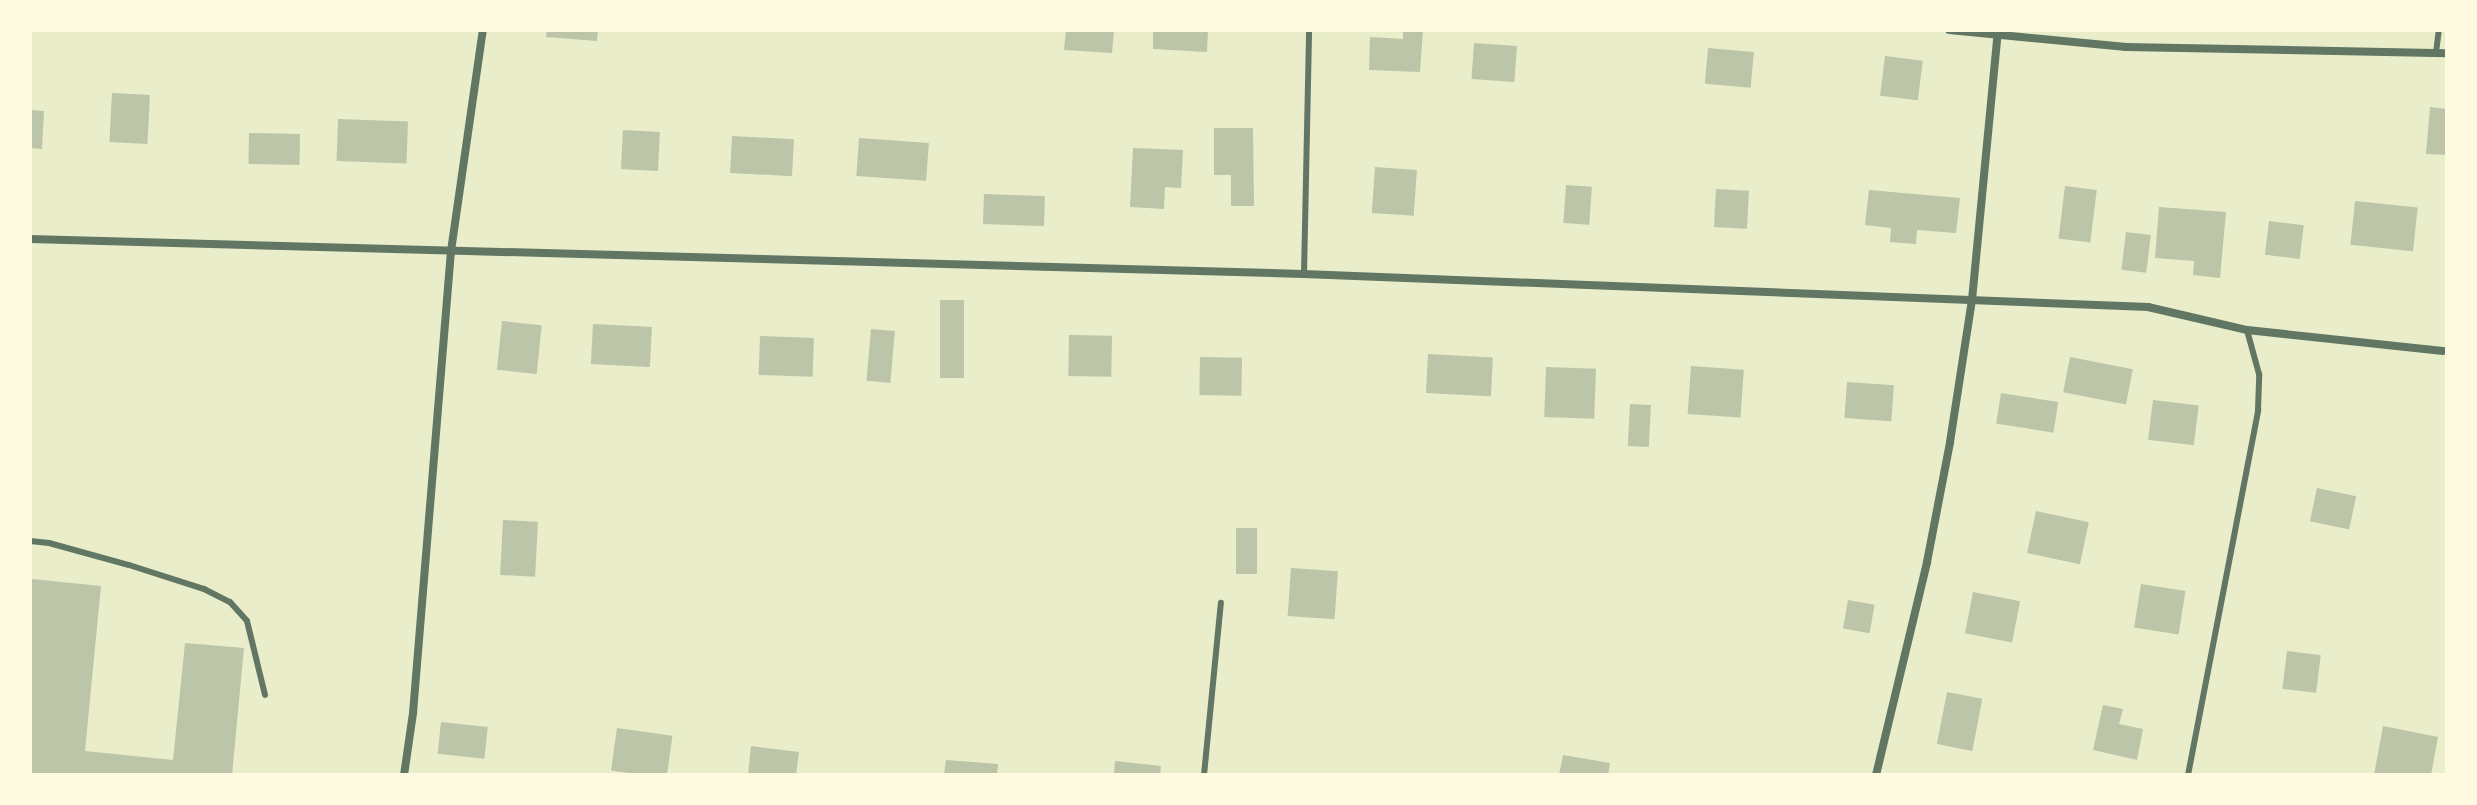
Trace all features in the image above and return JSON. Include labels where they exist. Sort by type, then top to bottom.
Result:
[{"type":"street","points":[[404,775],[413,713],[451,251],[483,30]]},
{"type":"street","points":[[1949,30],[1997,32],[2126,47],[2447,53]]},
{"type":"street","points":[[1876,775],[1927,562],[1972,300],[1997,32]]},
{"type":"street","points":[[30,239],[1304,274],[2148,307],[2247,330],[2443,351]]},
{"type":"lane","points":[[1304,274],[1309,30]]},
{"type":"lane","points":[[2436,53],[2439,30]]},
{"type":"lane","points":[[2188,775],[2258,410],[2259,374],[2247,330]]},
{"type":"lane","points":[[30,541],[49,543],[129,565],[204,589],[230,602],[247,621],[265,695]]},
{"type":"lane","points":[[1204,775],[1221,603]]},
{"type":"building","points":[[547,30],[598,30],[597,41],[546,37]]},
{"type":"building","points":[[1066,30],[1114,30],[1112,53],[1064,50]]},
{"type":"building","points":[[1153,30],[1208,30],[1207,52],[1153,49]]},
{"type":"building","points":[[1403,30],[1423,30],[1420,72],[1369,70],[1370,37],[1403,39]]},
{"type":"building","points":[[1474,43],[1517,46],[1514,82],[1471,79]]},
{"type":"building","points":[[1708,48],[1754,52],[1751,88],[1705,84]]},
{"type":"building","points":[[1885,56],[1923,61],[1918,100],[1880,96]]},
{"type":"building","points":[[112,93],[150,95],[147,144],[109,142]]},
{"type":"building","points":[[2430,107],[2447,109],[2447,155],[2426,154]]},
{"type":"building","points":[[30,110],[44,111],[42,149],[30,148]]},
{"type":"building","points":[[338,119],[408,121],[406,163],[337,161]]},
{"type":"building","points":[[1214,128],[1253,128],[1254,206],[1231,206],[1231,175],[1214,175]]},
{"type":"building","points":[[623,130],[660,132],[658,171],[621,169]]},
{"type":"building","points":[[249,133],[300,134],[299,165],[248,164]]},
{"type":"building","points":[[732,136],[794,139],[792,176],[730,173]]},
{"type":"building","points":[[859,138],[929,143],[926,181],[856,176]]},
{"type":"building","points":[[1133,148],[1183,150],[1181,188],[1165,187],[1164,209],[1130,207]]},
{"type":"building","points":[[1375,167],[1417,170],[1414,216],[1372,213]]},
{"type":"building","points":[[1566,185],[1592,187],[1589,225],[1563,223]]},
{"type":"building","points":[[2065,186],[2097,190],[2090,243],[2059,239]]},
{"type":"building","points":[[1716,189],[1749,191],[1747,229],[1714,227]]},
{"type":"building","points":[[1869,190],[1960,198],[1956,233],[1917,230],[1916,244],[1890,242],[1891,228],[1865,225]]},
{"type":"building","points":[[984,194],[1045,196],[1044,226],[983,224]]},
{"type":"building","points":[[2355,201],[2418,208],[2413,251],[2350,245]]},
{"type":"building","points":[[2159,207],[2226,212],[2220,278],[2193,275],[2194,261],[2155,258]]},
{"type":"building","points":[[2269,221],[2304,225],[2300,259],[2265,255]]},
{"type":"building","points":[[2126,232],[2151,235],[2146,273],[2121,270]]},
{"type":"building","points":[[940,300],[964,300],[964,378],[940,378]]},
{"type":"building","points":[[502,321],[542,325],[537,374],[497,370]]},
{"type":"building","points":[[593,324],[652,327],[650,367],[591,364]]},
{"type":"building","points":[[871,329],[895,331],[890,383],[866,381]]},
{"type":"building","points":[[1069,335],[1112,336],[1111,377],[1068,376]]},
{"type":"building","points":[[760,336],[814,338],[813,377],[759,375]]},
{"type":"building","points":[[1428,354],[1493,357],[1491,396],[1426,393]]},
{"type":"building","points":[[1200,357],[1242,358],[1241,396],[1199,395]]},
{"type":"building","points":[[2070,357],[2133,369],[2126,405],[2063,392]]},
{"type":"building","points":[[1691,366],[1744,370],[1741,418],[1688,414]]},
{"type":"building","points":[[1546,367],[1596,369],[1594,419],[1544,417]]},
{"type":"building","points":[[1847,382],[1894,385],[1891,421],[1844,418]]},
{"type":"building","points":[[2001,393],[2058,402],[2053,433],[1996,424]]},
{"type":"building","points":[[2153,400],[2199,406],[2194,445],[2148,440]]},
{"type":"building","points":[[1630,404],[1651,405],[1649,447],[1628,446]]},
{"type":"building","points":[[2317,488],[2356,496],[2349,530],[2310,521]]},
{"type":"building","points":[[2036,511],[2089,522],[2080,564],[2027,553]]},
{"type":"building","points":[[503,520],[538,522],[535,577],[500,575]]},
{"type":"building","points":[[1236,528],[1257,528],[1257,574],[1236,574]]},
{"type":"building","points":[[1291,568],[1338,571],[1335,619],[1288,616]]},
{"type":"building","points":[[32,579],[101,586],[85,751],[173,760],[185,643],[244,648],[232,775],[30,775]]},
{"type":"building","points":[[2141,584],[2185,591],[2179,634],[2134,627]]},
{"type":"building","points":[[1973,592],[2020,601],[2012,642],[1965,633]]},
{"type":"building","points":[[1848,600],[1875,605],[1870,633],[1843,629]]},
{"type":"building","points":[[2287,651],[2321,655],[2316,693],[2282,689]]},
{"type":"building","points":[[1947,692],[1982,699],[1972,751],[1937,744]]},
{"type":"building","points":[[2103,705],[2123,709],[2119,724],[2143,729],[2137,760],[2093,750]]},
{"type":"building","points":[[441,722],[488,727],[484,759],[438,754]]},
{"type":"building","points":[[2383,726],[2438,737],[2431,775],[2374,775]]},
{"type":"building","points":[[617,728],[672,736],[667,775],[611,771]]},
{"type":"building","points":[[751,746],[799,752],[796,775],[748,775]]},
{"type":"building","points":[[1563,755],[1610,763],[1608,775],[1559,775]]},
{"type":"building","points":[[946,760],[998,764],[997,775],[944,775]]},
{"type":"building","points":[[1115,761],[1161,766],[1160,775],[1114,775]]}]
